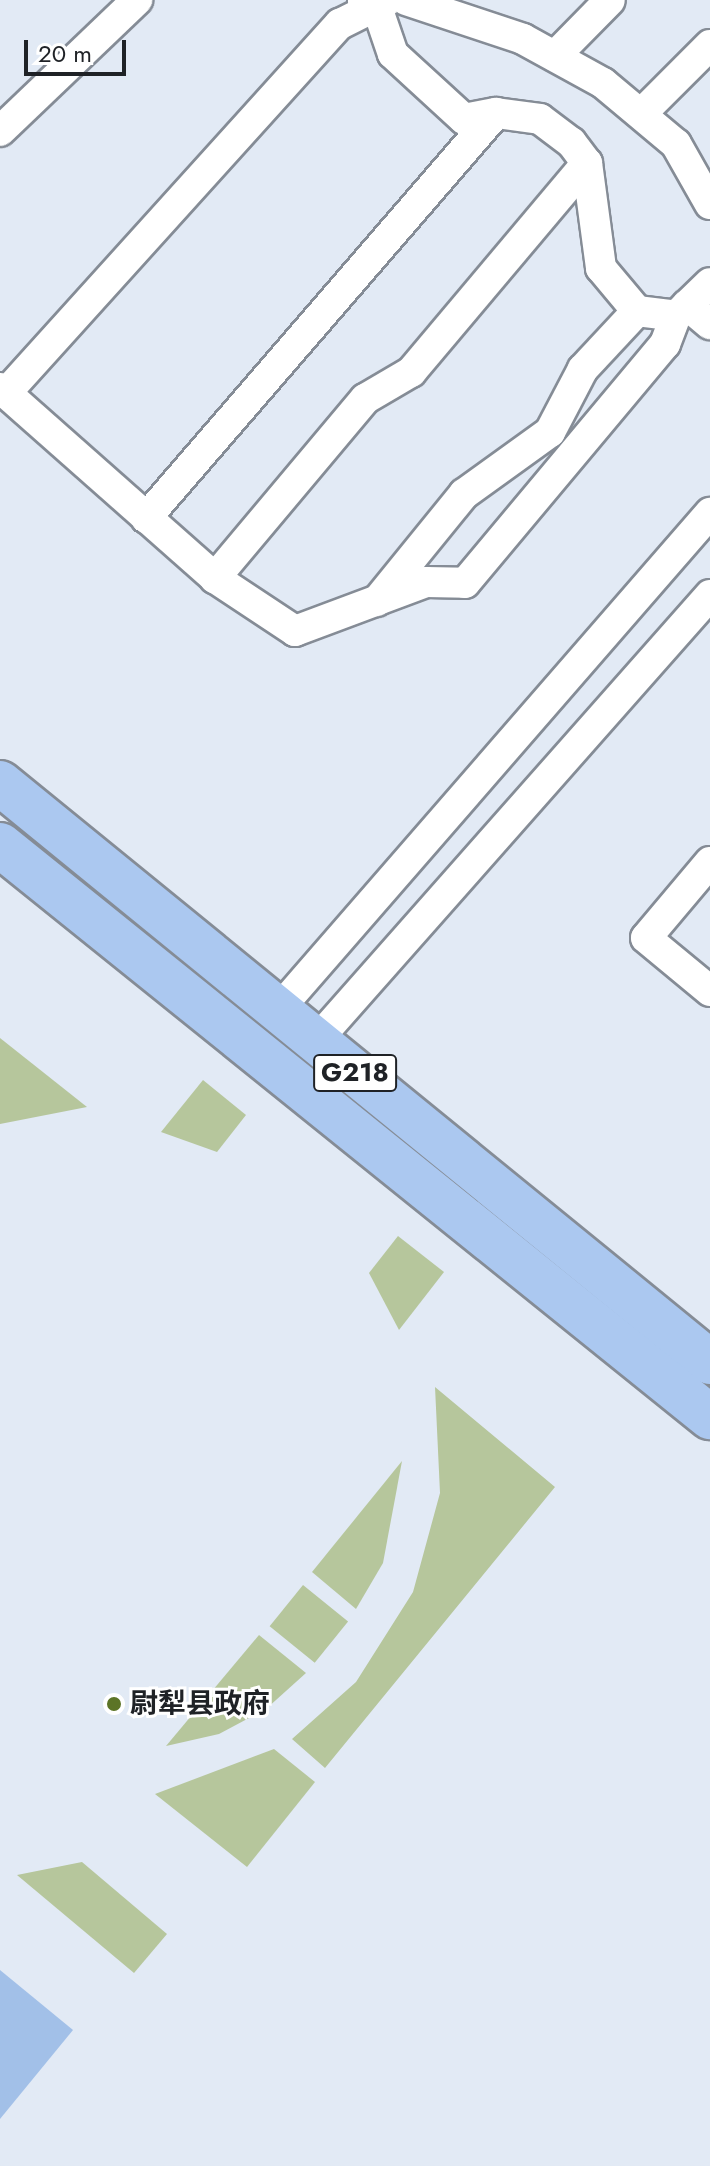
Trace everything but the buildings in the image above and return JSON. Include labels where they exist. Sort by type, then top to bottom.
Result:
[{"type":"highway","name":"G218","points":[[0,783],[710,1362]]},
{"type":"highway","name":"G218","points":[[0,845],[710,1417]]},
{"type":"street","points":[[0,131],[137,0]]},
{"type":"street","points":[[555,56],[610,0]]},
{"type":"street","points":[[383,2],[393,54],[435,98],[464,119],[496,113],[540,119],[587,163],[601,268],[637,311],[691,315]]},
{"type":"street","points":[[710,204],[676,144],[642,113],[555,56],[383,2],[340,24],[3,391],[215,578],[295,631],[426,582],[465,583],[691,315],[710,283]]},
{"type":"street","points":[[642,113],[710,45]]},
{"type":"street","points":[[146,518],[496,113]]},
{"type":"street","points":[[215,578],[365,399],[411,372],[587,163]]},
{"type":"street","points":[[375,603],[464,494],[550,432],[583,369],[637,311]]},
{"type":"street","points":[[278,1010],[710,513]]},
{"type":"street","points":[[316,1041],[710,595]]},
{"type":"street","points":[[710,862],[646,938],[710,991]]},
{"type":"green space","points":[[0,1038],[87,1107],[0,1124]]},
{"type":"green space","points":[[203,1080],[246,1115],[217,1152],[161,1132]]},
{"type":"green space","points":[[398,1236],[444,1272],[399,1330],[369,1273]]},
{"type":"green space","points":[[435,1387],[555,1487],[325,1768],[292,1739],[356,1682],[413,1592],[440,1493]]},
{"type":"green space","points":[[402,1461],[383,1563],[356,1609],[312,1572]]},
{"type":"green space","points":[[303,1585],[348,1622],[315,1663],[270,1626]]},
{"type":"green space","points":[[259,1635],[306,1673],[266,1709],[219,1734],[166,1746]]},
{"type":"green space","points":[[274,1749],[315,1782],[247,1867],[155,1794]]},
{"type":"green space","points":[[82,1862],[167,1934],[134,1973],[17,1875]]},
{"type":"place","name":"尉犁县政府","points":[[114,1704]]}]
